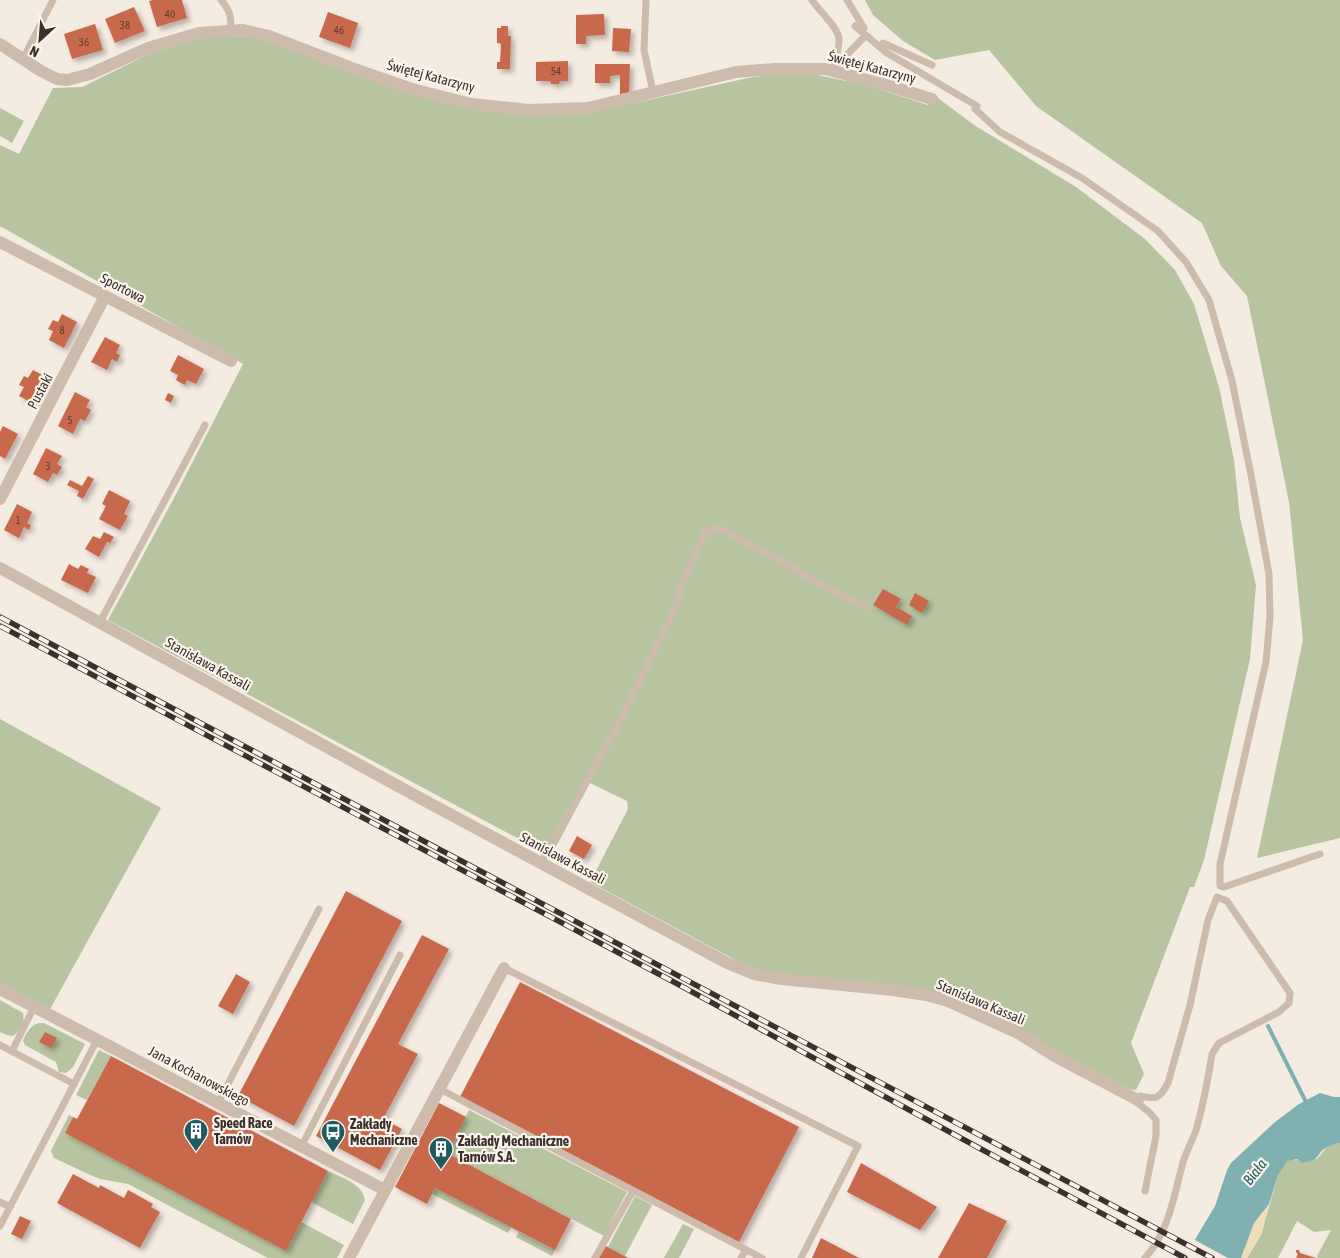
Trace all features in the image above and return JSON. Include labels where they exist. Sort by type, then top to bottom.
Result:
[{"type":"street","name":"Świętej Katarzyny","points":[[0,45],[57,79],[67,80],[90,74],[148,48],[198,33],[243,30],[269,36],[360,72],[412,89],[471,104],[529,110],[588,108],[736,72],[830,67],[932,99]]},
{"type":"street","name":"Sportowa","points":[[0,242],[231,361]]},
{"type":"street","name":"Pustaki","points":[[0,499],[105,296]]},
{"type":"street","name":"Stanisława Kassali","points":[[0,568],[727,963],[754,974],[781,980],[926,994],[948,1001],[1018,1033],[1056,1057],[1138,1100]]},
{"type":"street","points":[[349,1258],[438,1088],[504,968]]},
{"type":"street","name":"Jana Kochanowskiego","points":[[0,989],[385,1190]]},
{"type":"lane","points":[[23,59],[54,0]]},
{"type":"lane","points":[[221,0],[231,16],[231,31]]},
{"type":"lane","points":[[646,0],[644,50],[653,92]]},
{"type":"lane","points":[[812,0],[818,10],[836,30],[839,38],[830,67]]},
{"type":"lane","points":[[830,67],[840,62],[860,31],[864,28],[847,0]]},
{"type":"lane","points":[[860,31],[880,47],[985,111]]},
{"type":"lane","points":[[880,47],[883,43],[932,64]]},
{"type":"lane","points":[[977,106],[975,109],[1000,132],[1082,178],[1158,231],[1186,262],[1209,300],[1232,381],[1251,475],[1269,574],[1270,616],[1266,662],[1220,864],[1220,886],[1320,854]]},
{"type":"lane","points":[[100,622],[205,425]]},
{"type":"lane","points":[[541,863],[615,731],[678,604],[678,590],[706,531],[719,528],[724,530],[865,608]]},
{"type":"lane","points":[[1221,900],[1225,884]]},
{"type":"lane","points":[[1145,1191],[1156,1136],[1156,1120],[1136,1102],[1140,1096],[1153,1099],[1162,1094],[1168,1083],[1190,1005],[1208,920],[1217,897],[1227,901],[1290,993],[1289,1003],[1279,1012],[1219,1044],[1212,1054],[1196,1130],[1182,1164],[1179,1182],[1167,1220],[1146,1258]]},
{"type":"lane","points":[[218,1102],[319,909]]},
{"type":"lane","points":[[301,1147],[400,955]]},
{"type":"lane","points":[[504,968],[858,1146],[801,1258]]},
{"type":"lane","points":[[12,1051],[34,1007]]},
{"type":"lane","points":[[0,1226],[97,1040]]},
{"type":"lane","points":[[0,1045],[74,1084]]},
{"type":"lane","points":[[438,1088],[762,1258]]},
{"type":"lane","points":[[595,1258],[633,1191]]},
{"type":"lane","points":[[0,1202],[10,1207]]},
{"type":"lane","points":[[741,1258],[746,1250]]},
{"type":"green space","points":[[865,0],[1340,0],[1340,838],[1257,858],[1303,640],[1289,502],[1247,296],[1221,266],[1202,223],[1036,106],[989,50],[935,60],[903,41],[873,15]]},
{"type":"green space","points":[[252,36],[414,95],[588,113],[748,78],[784,73],[812,74],[866,85],[928,105],[934,95],[974,125],[1076,187],[1145,239],[1175,270],[1194,304],[1219,387],[1234,460],[1240,518],[1256,585],[1250,659],[1204,860],[1194,887],[1190,887],[1131,1043],[1144,1074],[1136,1090],[1129,1089],[956,999],[778,975],[752,969],[590,882],[628,809],[627,801],[590,783],[551,856],[108,620],[173,500],[243,364],[0,226],[0,145],[19,154],[53,88],[82,87],[153,52],[207,37]]},
{"type":"green space","points":[[0,108],[24,121],[12,143],[0,136]]},
{"type":"green space","points":[[0,719],[161,808],[49,1011],[0,984]]},
{"type":"green space","points":[[0,1000],[23,1013],[21,1026],[13,1036],[0,1032]]},
{"type":"green space","points":[[44,1023],[85,1044],[73,1067],[66,1073],[59,1072],[56,1062],[25,1045],[23,1041],[27,1032],[31,1027]]},
{"type":"green space","points":[[99,1050],[111,1056],[87,1100],[76,1095]]},
{"type":"green space","points":[[469,1110],[627,1192],[604,1236],[447,1153]]},
{"type":"green space","points":[[69,1115],[73,1117],[65,1133],[286,1250],[301,1222],[344,1245],[337,1258],[268,1258],[128,1184],[100,1179],[54,1158],[51,1151]]},
{"type":"green space","points":[[1340,1143],[1340,1258],[1318,1258],[1317,1256],[1331,1230],[1314,1232],[1297,1221],[1278,1258],[1247,1258],[1261,1235],[1278,1175],[1287,1160],[1317,1159],[1328,1146]]},
{"type":"green space","points":[[328,1171],[356,1185],[363,1194],[365,1200],[353,1224],[311,1202]]},
{"type":"green space","points":[[435,1188],[511,1227],[508,1233],[432,1194]]},
{"type":"green space","points":[[635,1196],[652,1205],[625,1256],[608,1247]]},
{"type":"green space","points":[[683,1224],[694,1229],[679,1258],[664,1258]]},
{"type":"green space","points":[[519,1232],[555,1250],[552,1256],[516,1237]]},
{"type":"sand","points":[[1269,1204],[1261,1235],[1247,1258],[1241,1258],[1254,1223]]},
{"type":"water","name":"Biała","points":[[1320,1093],[1340,1097],[1340,1143],[1327,1147],[1316,1158],[1309,1161],[1302,1163],[1297,1159],[1287,1161],[1278,1175],[1269,1204],[1254,1223],[1241,1258],[1184,1258],[1215,1206],[1231,1163],[1275,1122],[1299,1104]]},
{"type":"pier","points":[[1193,1239],[1228,1258],[1182,1258]]},
{"type":"building","points":[[182,0],[187,18],[157,27],[149,1]]},
{"type":"building","points":[[134,7],[145,31],[115,43],[105,19]]},
{"type":"building","points":[[328,12],[358,23],[350,48],[319,37]]},
{"type":"building","points":[[604,14],[605,35],[586,36],[586,44],[576,44],[576,15]]},
{"type":"building","points":[[95,24],[103,50],[72,59],[64,34]]},
{"type":"building","points":[[501,26],[508,26],[508,36],[511,36],[510,69],[497,69],[497,62],[500,62],[501,45],[497,43],[497,28],[501,28]]},
{"type":"building","points":[[613,28],[631,29],[629,52],[612,51]]},
{"type":"building","points":[[568,61],[568,81],[551,84],[550,81],[536,81],[536,62]]},
{"type":"building","points":[[595,64],[630,64],[629,93],[620,94],[620,75],[610,76],[610,83],[595,83]]},
{"type":"building","points":[[62,314],[77,322],[64,348],[49,340],[53,331],[48,329],[53,320],[58,322]]},
{"type":"building","points":[[105,337],[120,345],[116,353],[120,355],[117,362],[112,359],[107,370],[91,362]]},
{"type":"building","points":[[178,355],[204,369],[196,384],[187,380],[185,385],[176,380],[178,375],[170,371]]},
{"type":"building","points":[[33,370],[48,378],[34,404],[19,396],[24,387],[19,385],[24,376],[28,378]]},
{"type":"building","points":[[75,392],[90,400],[86,407],[91,410],[85,421],[80,419],[73,434],[58,426]]},
{"type":"building","points":[[168,393],[174,396],[171,403],[165,400]]},
{"type":"building","points":[[3,426],[18,434],[5,459],[0,456],[0,432]]},
{"type":"building","points":[[46,448],[62,456],[57,464],[62,467],[57,475],[53,473],[48,482],[33,474]]},
{"type":"building","points":[[88,476],[94,479],[83,499],[77,496],[79,491],[67,485],[70,480],[82,486]]},
{"type":"building","points":[[109,490],[130,501],[124,514],[128,516],[120,530],[99,519],[106,506],[102,504]]},
{"type":"building","points":[[17,504],[32,512],[27,523],[31,525],[29,530],[24,527],[19,538],[4,530]]},
{"type":"building","points":[[104,532],[114,537],[110,543],[107,542],[99,557],[85,549],[93,536],[100,539]]},
{"type":"building","points":[[69,564],[78,569],[81,565],[89,569],[87,573],[96,577],[88,593],[61,580]]},
{"type":"building","points":[[883,589],[901,599],[896,607],[912,616],[907,625],[873,605]]},
{"type":"building","points":[[915,593],[929,601],[922,613],[909,605]]},
{"type":"building","points":[[577,836],[592,845],[584,859],[569,851]]},
{"type":"building","points":[[346,891],[402,921],[294,1126],[238,1096]]},
{"type":"building","points":[[422,935],[449,949],[398,1044],[418,1054],[383,1119],[402,1129],[380,1170],[316,1136]]},
{"type":"building","points":[[236,974],[250,982],[233,1014],[218,1006]]},
{"type":"building","points":[[520,982],[799,1127],[739,1242],[460,1097]]},
{"type":"building","points":[[45,1032],[57,1038],[51,1048],[39,1042]]},
{"type":"building","name":"Speed Race Tarnów","points":[[111,1056],[328,1171],[286,1251],[65,1133],[73,1117],[77,1119]]},
{"type":"building","name":"Zakłady Mechaniczne Tarnów S.A.","points":[[439,1103],[466,1117],[447,1153],[571,1219],[555,1250],[435,1188],[427,1204],[395,1187]]},
{"type":"building","points":[[861,1163],[937,1207],[920,1230],[847,1192]]},
{"type":"building","points":[[73,1174],[99,1188],[100,1185],[124,1198],[128,1190],[153,1204],[151,1207],[160,1212],[140,1248],[57,1203]]},
{"type":"building","points":[[969,1203],[1007,1221],[987,1258],[938,1258]]},
{"type":"building","points":[[20,1216],[31,1221],[22,1239],[11,1234]]},
{"type":"building","points":[[821,1238],[859,1258],[812,1258]]},
{"type":"building","points":[[606,1246],[628,1258],[599,1258]]},
{"type":"building","points":[[1296,1250],[1316,1258],[1296,1258],[1298,1254]]},
{"type":"waterway","points":[[1268,1026],[1307,1104]]},
{"type":"railway","points":[[0,617],[1212,1258]]},
{"type":"railway","points":[[0,626],[672,981],[1185,1258]]},
{"type":"place","name":"Speed Race Tarnów","points":[[196,1152]]},
{"type":"place","name":"Zakłady Mechaniczne","points":[[333,1153]]},
{"type":"place","name":"Zakłady Mechaniczne Tarnów S.A.","points":[[441,1170]]}]
